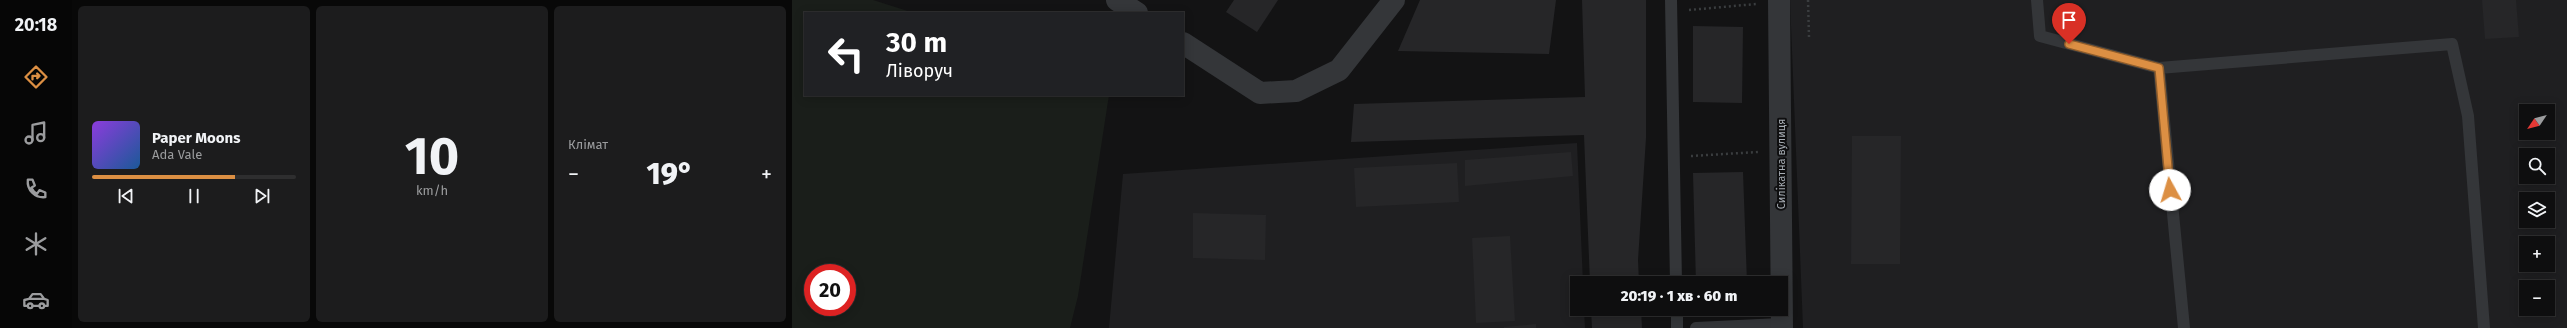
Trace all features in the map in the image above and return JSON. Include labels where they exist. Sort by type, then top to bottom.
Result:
[{"type":"street","points":[[1117,0],[1135,12]]},
{"type":"street","points":[[1184,44],[1260,93],[1296,91],[1339,70],[1394,0]]},
{"type":"street","name":"Силікатна вулиця","points":[[1780,1],[1782,326]]},
{"type":"lane","points":[[2037,0],[2040,36],[2159,68],[2452,44],[2468,116],[2484,328]]},
{"type":"lane","points":[[1671,6],[1676,276]]},
{"type":"lane","points":[[2159,68],[2184,328]]},
{"type":"lane","points":[[1677,316],[1677,328]]},
{"type":"lane","points":[[1696,328],[1782,326]]},
{"type":"path","points":[[1808,0],[1809,37]]},
{"type":"path","points":[[1671,6],[1780,1]]},
{"type":"path","points":[[1674,157],[1780,150]]},
{"type":"shaded area","points":[[792,0],[873,0],[911,12],[804,12],[804,96],[1109,96],[1078,296],[1070,328],[792,328]]},
{"type":"shaded area","points":[[1790,0],[2567,0],[2567,328],[1803,328]]},
{"type":"shaded area","points":[[1577,143],[1583,276],[1570,276],[1570,316],[1584,316],[1585,328],[1109,328],[1123,174]]},
{"type":"building","points":[[1234,0],[1278,0],[1257,32],[1226,12]]},
{"type":"building","points":[[1420,0],[1556,0],[1549,54],[1398,51]]},
{"type":"building","points":[[1582,0],[1646,0],[1646,138],[1638,260],[1639,276],[1590,276],[1584,135],[1351,142],[1354,104],[1585,97]]},
{"type":"building","points":[[2482,0],[2516,0],[2519,37],[2485,39]]},
{"type":"building","points":[[1693,26],[1743,27],[1742,103],[1693,102]]},
{"type":"building","points":[[1852,136],[1901,136],[1900,264],[1851,264]]},
{"type":"building","points":[[1571,152],[1573,176],[1465,186],[1465,160]]},
{"type":"building","points":[[1457,163],[1459,202],[1356,207],[1354,168]]},
{"type":"building","points":[[1743,172],[1747,276],[1696,276],[1693,173]]},
{"type":"building","points":[[1193,213],[1266,215],[1265,260],[1193,258]]},
{"type":"building","points":[[1510,236],[1515,321],[1476,323],[1472,238]]},
{"type":"building","points":[[1591,316],[1641,316],[1642,328],[1592,328]]},
{"type":"building","points":[[1536,324],[1536,328],[1504,328],[1504,327]]},
{"type":"route","points":[[2069,44],[2159,68],[2170,190]]}]
